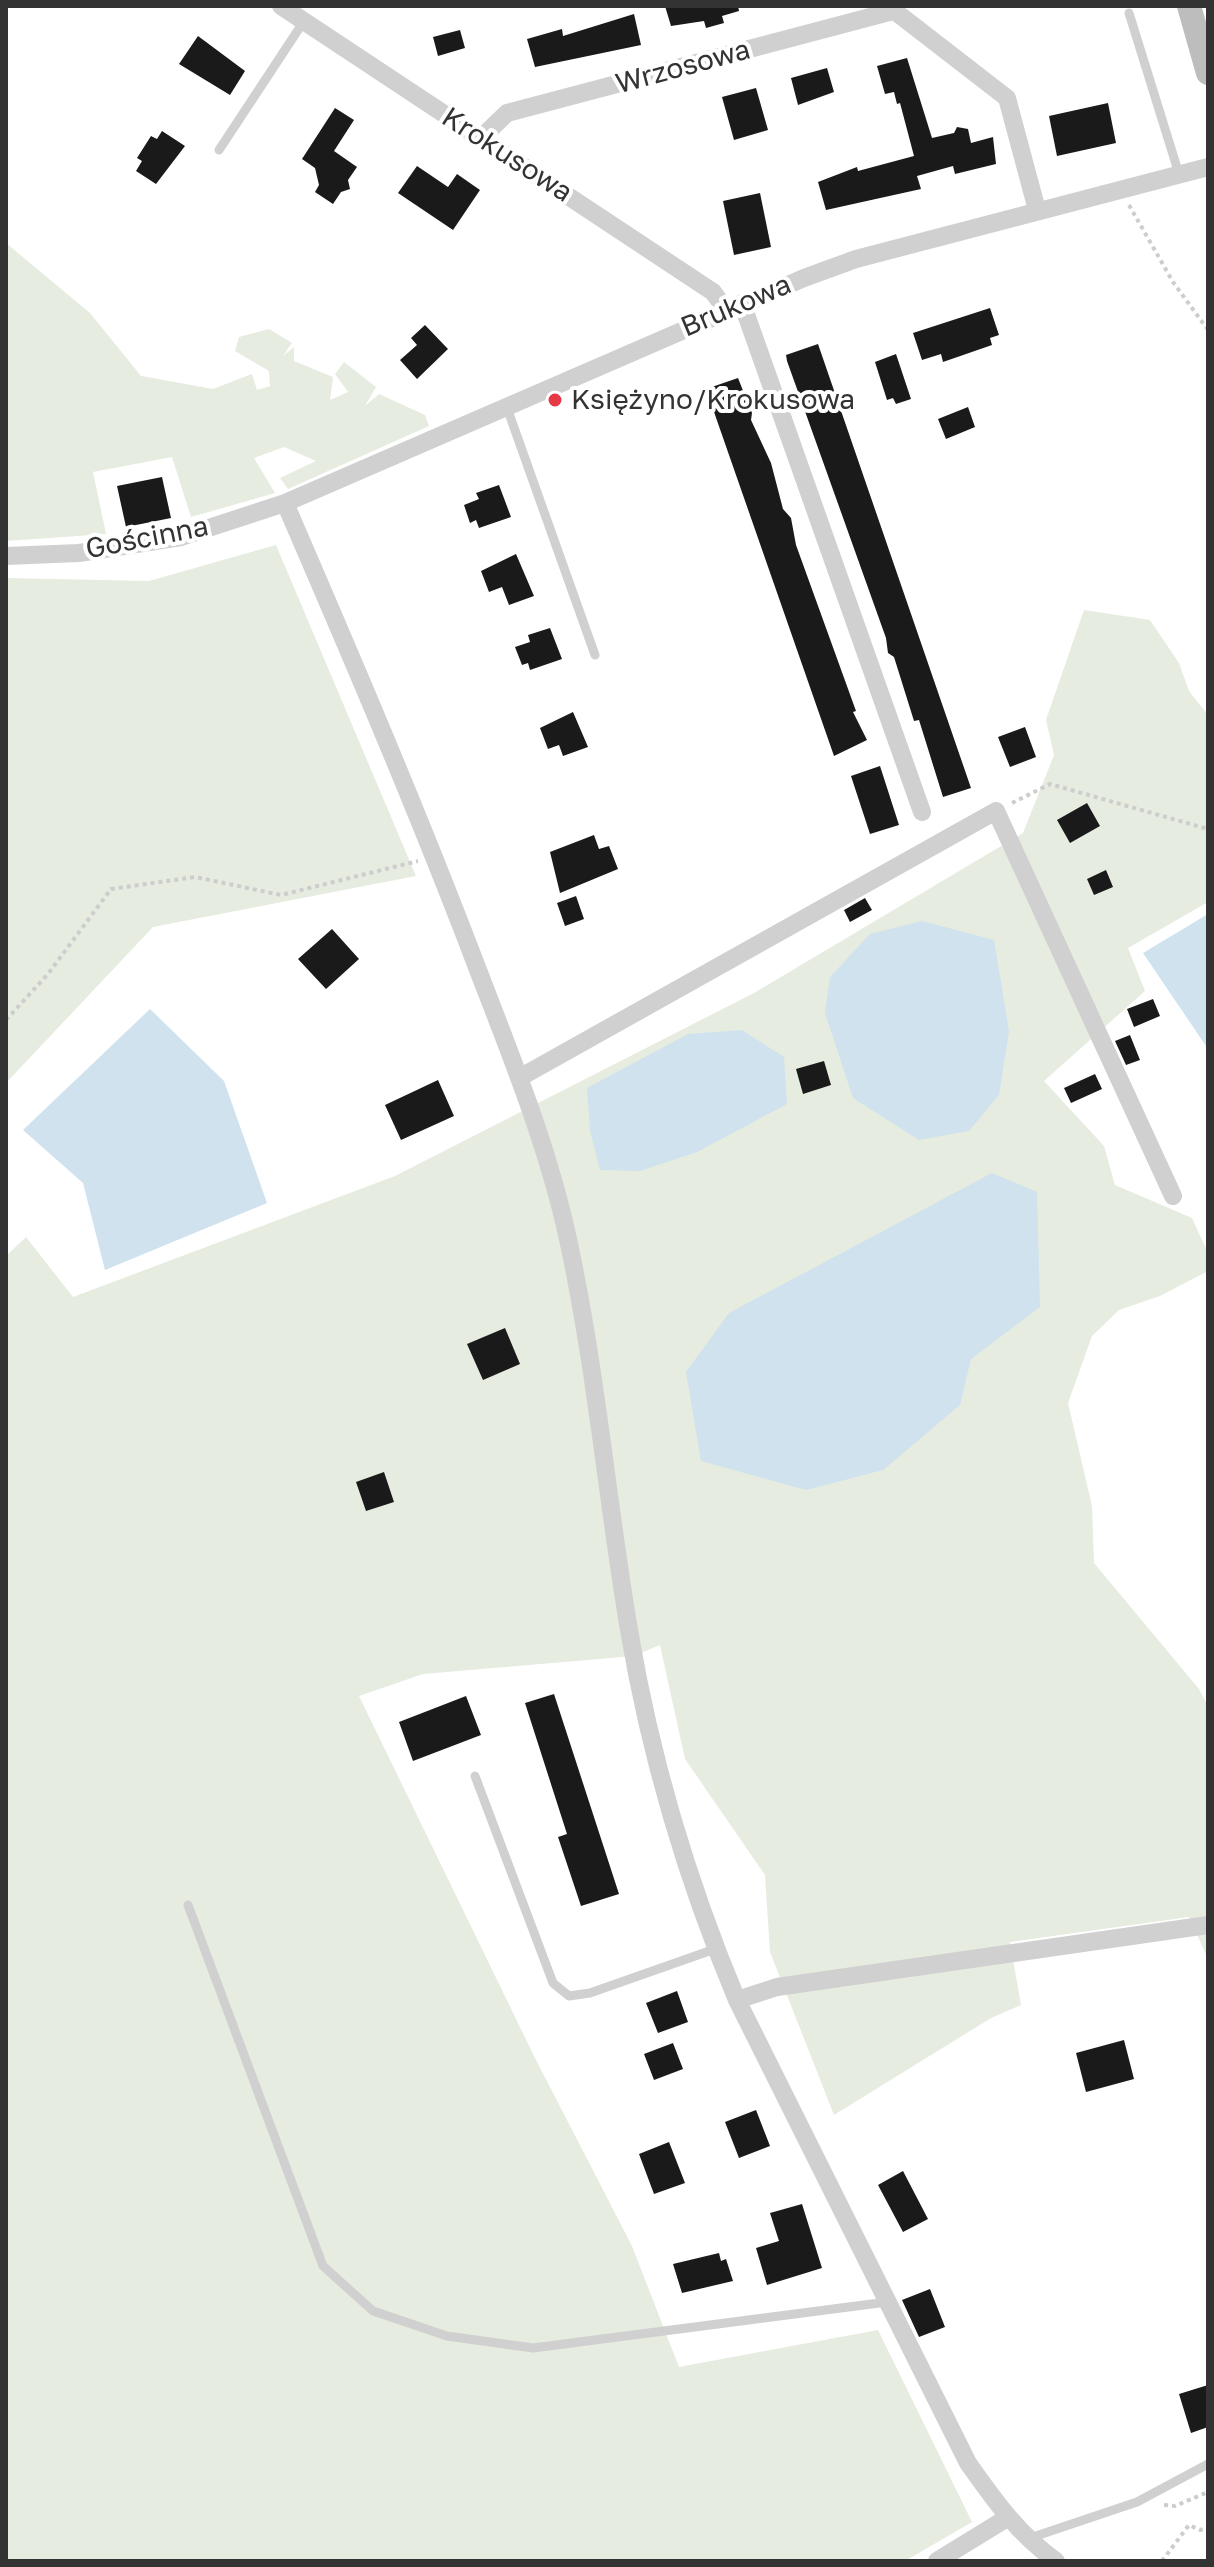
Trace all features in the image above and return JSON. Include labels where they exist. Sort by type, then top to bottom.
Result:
[{"type":"main road","points":[[1189,6],[1208,73]]},
{"type":"street","name":"Krokusowa","points":[[281,6],[734,307]]},
{"type":"street","name":"Wrzosowa","points":[[481,138],[507,113],[890,9]]},
{"type":"street","points":[[890,9],[1007,98],[1037,210]]},
{"type":"street","name":"Brukowa","points":[[285,503],[734,307],[856,259],[1208,167]]},
{"type":"street","points":[[734,307],[922,812]]},
{"type":"street","points":[[285,503],[416,807],[519,1078],[568,1239],[629,1634],[679,1835],[715,1949],[737,2000],[968,2463],[1026,2540],[1056,2561]]},
{"type":"street","name":"Gościnna","points":[[6,556],[79,553],[181,537],[285,503]]},
{"type":"street","points":[[519,1078],[996,811],[1173,1196]]},
{"type":"street","points":[[737,2000],[777,1987],[1208,1925]]},
{"type":"street","points":[[937,2561],[1007,2518]]},
{"type":"lane","points":[[1129,13],[1179,174]]},
{"type":"lane","points":[[219,150],[304,21]]},
{"type":"lane","points":[[506,405],[595,655]]},
{"type":"lane","points":[[475,1776],[553,1983],[569,1996],[590,1993],[715,1949]]},
{"type":"lane","points":[[188,1905],[323,2266],[373,2311],[447,2336],[533,2348],[887,2302]]},
{"type":"lane","points":[[1026,2540],[1137,2502],[1208,2464]]},
{"type":"path","points":[[1123,188],[1139,226],[1208,330]]},
{"type":"path","points":[[996,811],[1050,784],[1208,829]]},
{"type":"path","points":[[6,1020],[48,974],[111,889],[195,877],[281,895],[420,861]]},
{"type":"path","points":[[1137,2502],[1175,2506],[1208,2492]]},
{"type":"path","points":[[1162,2561],[1189,2525],[1200,2530],[1208,2528]]},
{"type":"shaded area","points":[[6,243],[90,313],[141,376],[213,389],[252,374],[257,390],[270,386],[269,371],[235,351],[239,337],[269,329],[292,343],[283,356],[294,347],[294,361],[333,377],[330,400],[348,392],[335,374],[344,362],[376,387],[365,406],[379,394],[425,415],[429,426],[288,489],[280,478],[316,461],[284,447],[254,458],[275,493],[191,517],[172,457],[93,472],[106,534],[6,541]]},
{"type":"shaded area","points":[[276,545],[416,876],[153,927],[6,1083],[6,578],[149,581]]},
{"type":"shaded area","points":[[1084,610],[1150,620],[1179,663],[1189,691],[1208,715],[1208,902],[1128,948],[1145,991],[1044,1081],[1104,1146],[1115,1185],[1192,1218],[1208,1253],[1208,1271],[1160,1296],[1119,1310],[1092,1336],[1068,1403],[1092,1506],[1094,1563],[1199,1689],[1208,1706],[1208,1959],[1189,1917],[1010,1942],[1021,2005],[991,2018],[834,2115],[770,1952],[765,1875],[685,1759],[660,1645],[634,1656],[423,1674],[359,1696],[535,2058],[632,2246],[679,2367],[878,2330],[972,2522],[905,2561],[6,2560],[6,1256],[26,1237],[73,1297],[395,1176],[754,993],[1023,833],[1054,755],[1046,720]]},
{"type":"water","points":[[1208,914],[1208,1049],[1143,953]]},
{"type":"water","points":[[922,921],[994,940],[1009,1031],[999,1095],[969,1131],[919,1140],[853,1098],[825,1013],[830,977],[870,934]]},
{"type":"water","points":[[150,1009],[224,1081],[267,1203],[105,1270],[83,1183],[23,1130]]},
{"type":"water","points":[[742,1030],[784,1057],[787,1104],[697,1152],[640,1171],[600,1170],[590,1131],[587,1088],[688,1034]]},
{"type":"water","points":[[992,1173],[1037,1192],[1040,1307],[971,1359],[960,1405],[883,1470],[806,1490],[701,1461],[686,1372],[729,1313]]},
{"type":"building","points":[[665,6],[738,6],[739,11],[722,16],[724,23],[706,28],[704,21],[671,26]]},
{"type":"building","points":[[634,14],[641,45],[535,67],[527,39],[562,29],[563,36]]},
{"type":"building","points":[[460,30],[465,48],[438,56],[433,37]]},
{"type":"building","points":[[198,36],[245,71],[230,95],[179,64]]},
{"type":"building","points":[[907,58],[932,138],[954,133],[957,127],[968,129],[971,143],[993,137],[996,164],[955,174],[953,166],[917,176],[921,189],[826,210],[818,182],[857,167],[858,171],[914,156],[900,103],[897,104],[894,92],[885,94],[877,66]]},
{"type":"building","points":[[827,68],[834,92],[798,105],[791,78]]},
{"type":"building","points":[[756,88],[768,130],[734,140],[722,97]]},
{"type":"building","points":[[1108,103],[1116,143],[1057,156],[1049,116]]},
{"type":"building","points":[[335,108],[354,120],[334,151],[357,167],[348,180],[350,189],[341,192],[333,204],[315,192],[319,185],[315,168],[302,159]]},
{"type":"building","points":[[162,131],[185,146],[156,184],[136,171],[142,161],[137,158],[151,136],[157,139]]},
{"type":"building","points":[[417,166],[448,187],[457,174],[480,190],[453,230],[398,193]]},
{"type":"building","points":[[760,193],[771,247],[734,255],[723,201]]},
{"type":"building","points":[[990,308],[999,335],[990,338],[992,345],[943,362],[941,354],[922,360],[913,333]]},
{"type":"building","points":[[425,325],[448,349],[417,379],[400,360],[417,345],[411,338]]},
{"type":"building","points":[[818,344],[971,788],[943,797],[919,720],[914,721],[894,657],[888,653],[886,638],[787,361],[786,355]]},
{"type":"building","points":[[896,354],[911,399],[896,404],[893,398],[887,400],[875,362]]},
{"type":"building","points":[[738,378],[752,413],[751,420],[771,463],[783,509],[791,518],[796,545],[856,711],[853,712],[867,740],[834,756],[706,389]]},
{"type":"building","points":[[968,407],[975,427],[946,439],[938,419]]},
{"type":"building","points":[[162,477],[171,518],[126,527],[117,486]]},
{"type":"building","points":[[499,485],[511,517],[479,528],[476,520],[470,523],[464,505],[479,499],[476,493]]},
{"type":"building","points":[[516,554],[534,596],[509,605],[502,587],[489,592],[481,571]]},
{"type":"building","points":[[550,628],[562,659],[530,670],[528,663],[522,665],[515,647],[530,642],[528,635]]},
{"type":"building","points":[[573,712],[588,747],[563,756],[559,745],[548,749],[540,728]]},
{"type":"building","points":[[1025,727],[1036,757],[1010,767],[998,737]]},
{"type":"building","points":[[880,766],[899,825],[870,834],[851,776]]},
{"type":"building","points":[[1087,803],[1100,826],[1070,843],[1057,820]]},
{"type":"building","points":[[594,835],[599,849],[609,846],[618,869],[560,893],[550,852]]},
{"type":"building","points":[[1106,870],[1113,887],[1094,895],[1087,879]]},
{"type":"building","points":[[576,896],[584,919],[565,926],[557,903]]},
{"type":"building","points":[[865,898],[872,910],[850,922],[844,910]]},
{"type":"building","points":[[332,929],[359,959],[326,989],[298,959]]},
{"type":"building","points":[[1153,999],[1160,1016],[1134,1027],[1127,1009]]},
{"type":"building","points":[[1130,1035],[1140,1060],[1126,1065],[1115,1041]]},
{"type":"building","points":[[824,1061],[831,1085],[803,1094],[796,1069]]},
{"type":"building","points":[[1095,1074],[1102,1089],[1071,1103],[1064,1088]]},
{"type":"building","points":[[438,1080],[454,1116],[401,1140],[385,1105]]},
{"type":"building","points":[[505,1328],[520,1364],[483,1380],[467,1344]]},
{"type":"building","points":[[384,1472],[394,1502],[366,1511],[356,1482]]},
{"type":"building","points":[[554,1694],[619,1894],[581,1906],[558,1837],[567,1834],[525,1703]]},
{"type":"building","points":[[466,1696],[481,1735],[413,1761],[399,1722]]},
{"type":"building","points":[[677,1991],[688,2022],[658,2033],[646,2003]]},
{"type":"building","points":[[1124,2040],[1134,2079],[1086,2092],[1076,2053]]},
{"type":"building","points":[[673,2043],[683,2069],[654,2080],[644,2054]]},
{"type":"building","points":[[756,2110],[770,2146],[739,2158],[725,2122]]},
{"type":"building","points":[[669,2142],[685,2183],[654,2194],[639,2154]]},
{"type":"building","points":[[903,2171],[928,2219],[903,2232],[878,2185]]},
{"type":"building","points":[[802,2204],[822,2268],[767,2285],[756,2248],[779,2241],[770,2213]]},
{"type":"building","points":[[719,2253],[721,2261],[726,2259],[733,2281],[682,2293],[673,2264]]},
{"type":"building","points":[[930,2289],[945,2327],[919,2337],[902,2300]]},
{"type":"building","points":[[1208,2385],[1208,2427],[1191,2433],[1179,2394]]},
{"type":"place","name":"Księżyno/Krokusowa","points":[[555,400]]}]
